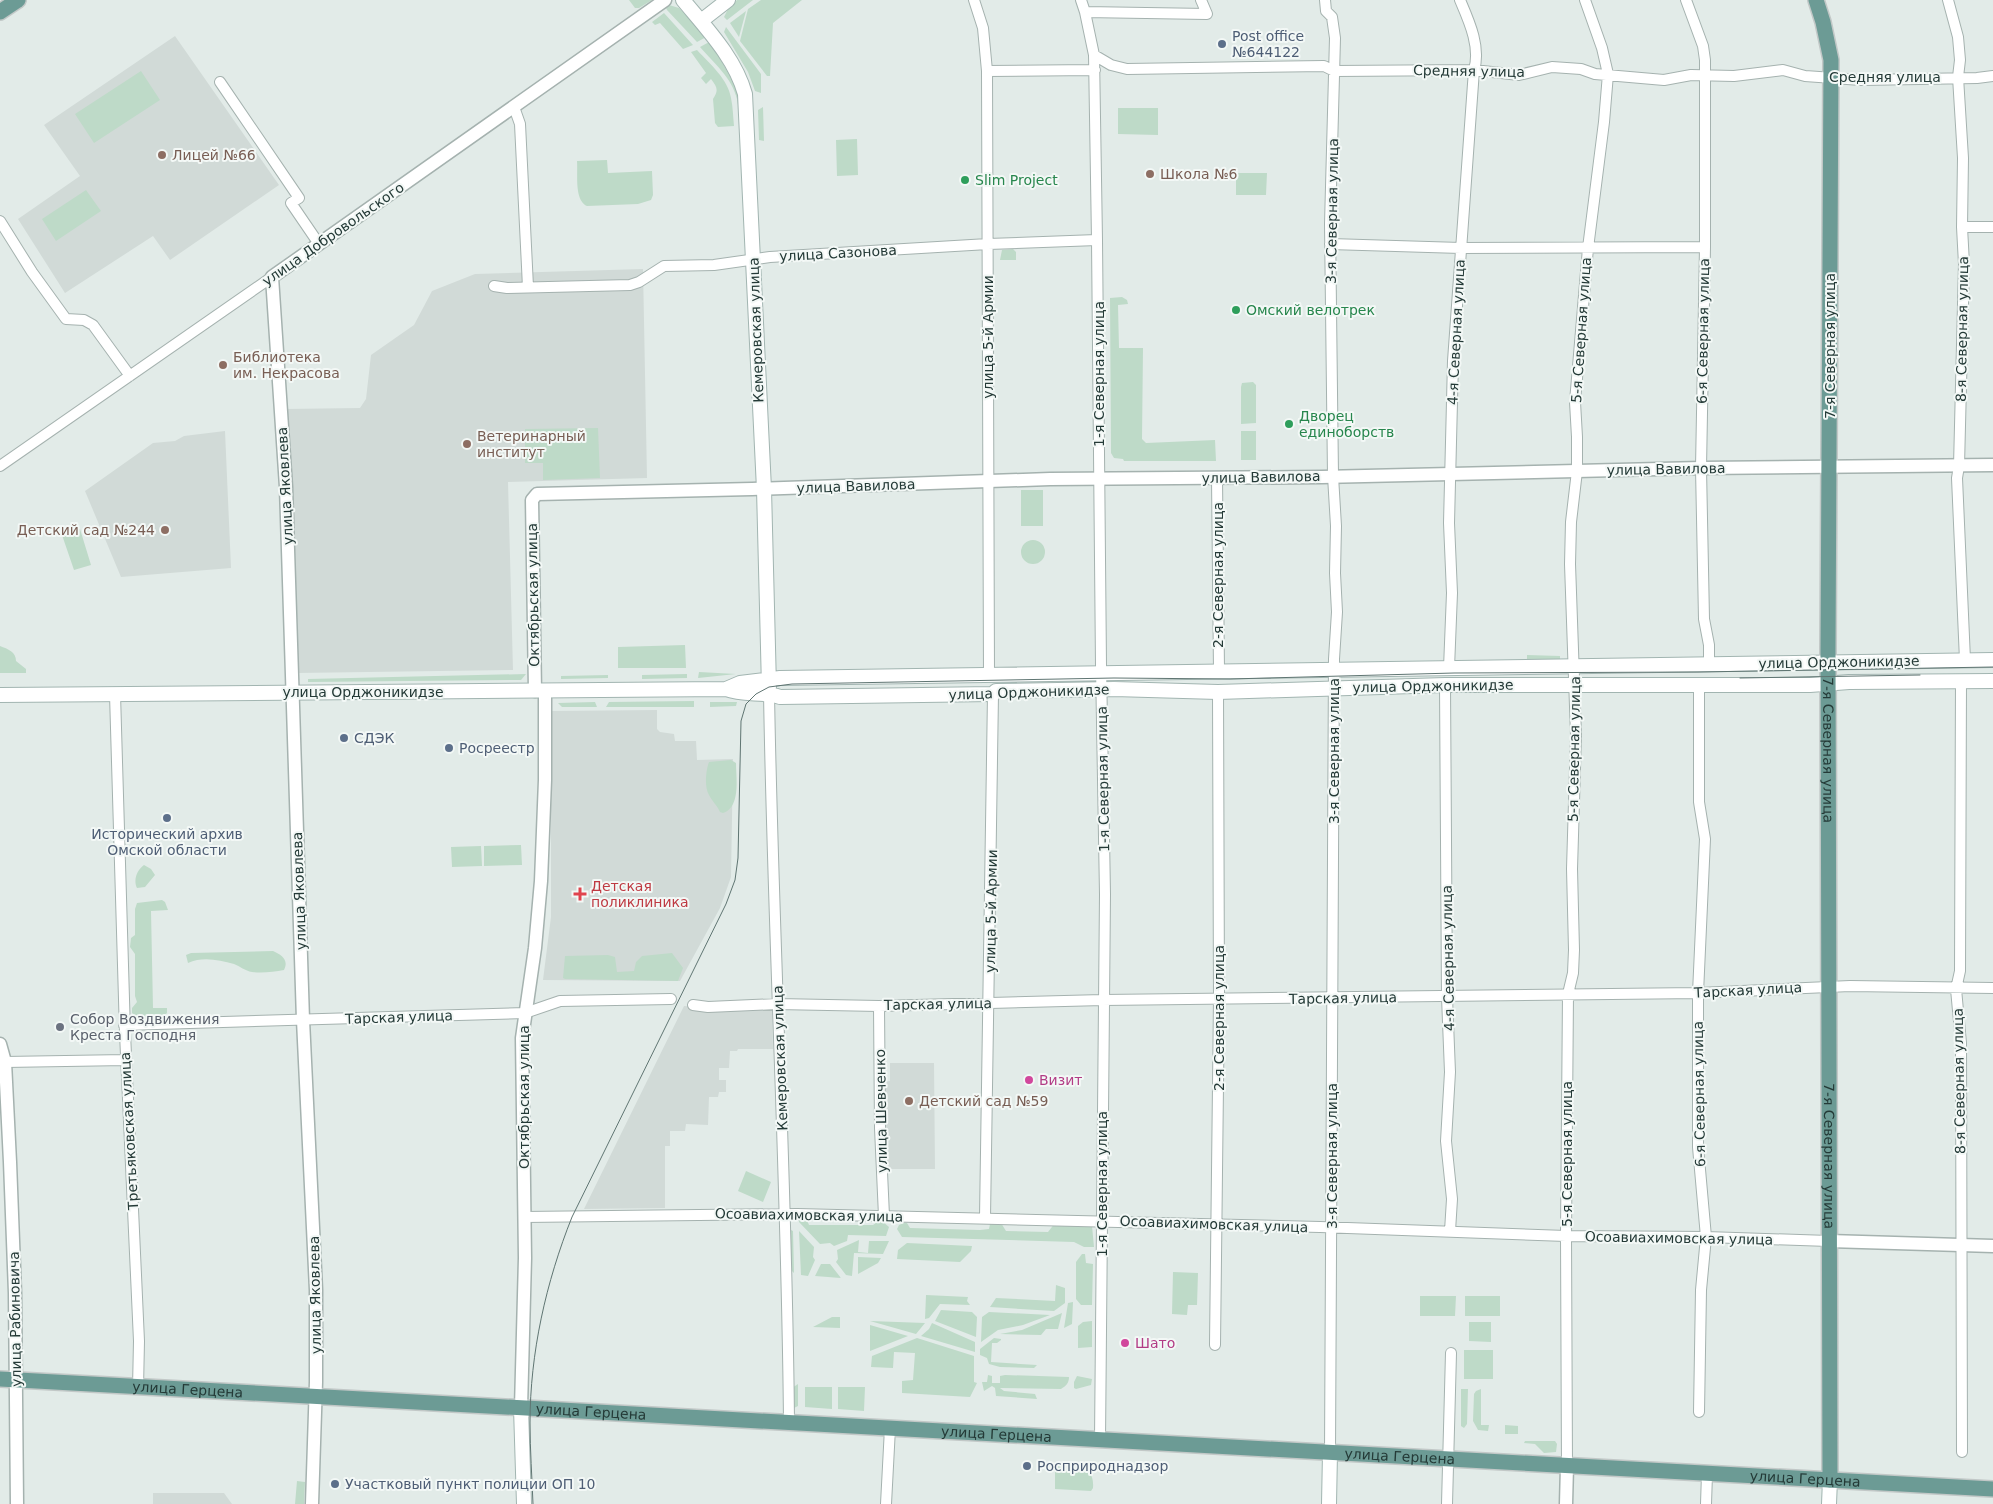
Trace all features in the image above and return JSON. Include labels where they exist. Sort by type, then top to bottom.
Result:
[{"type":"main road","points":[[0,12],[18,0]]},
{"type":"main road","name":"Кемеровская улица","points":[[684,0],[735,67],[745,94],[764,489],[769,694]]},
{"type":"main road","points":[[701,21],[728,0]]},
{"type":"main road","name":"7-я Северная улица","points":[[1816,0],[1829,48],[1830,78],[1828,662],[1829,1504]]},
{"type":"main road","name":"улица Орджоникидзе","points":[[726,689],[737,684],[768,679],[1993,660]]},
{"type":"main road","name":"улица Орджоникидзе","points":[[0,695],[726,689],[740,694],[769,694],[780,697],[993,694],[996,691],[1218,692],[1445,686],[1810,686],[1993,680]]},
{"type":"main road","name":"улица Герцена","points":[[0,1379],[1330,1454],[1993,1489]]},
{"type":"main road","name":"Октябрьская улица","points":[[521,1408],[524,1504]]},
{"type":"main road","name":"3-я Северная улица","points":[[1329,1504],[1330,1454]]},
{"type":"street","name":"улица Добровольского","points":[[0,466],[665,0]]},
{"type":"street","name":"улица 5-й Армии","points":[[974,0],[983,28],[987,71],[989,675]]},
{"type":"street","name":"1-я Северная улица","points":[[1081,0],[1094,56],[1095,70],[1098,240],[1101,673],[1105,894],[1100,1440]]},
{"type":"street","points":[[1085,12],[1206,14],[1202,0]]},
{"type":"street","name":"3-я Северная улица","points":[[1325,0],[1326,11],[1332,17],[1335,38],[1330,244],[1333,476],[1336,526],[1334,573],[1337,612],[1334,670],[1330,1454]]},
{"type":"street","name":"4-я Северная улица","points":[[1449,668],[1452,593],[1449,523],[1453,361],[1474,70],[1477,60],[1469,20],[1460,0]]},
{"type":"street","name":"5-я Северная улица","points":[[1566,1504],[1568,994],[1573,973],[1574,950],[1572,870],[1576,735],[1570,564],[1571,522],[1577,471],[1575,402],[1588,248],[1604,122],[1608,74],[1602,48],[1585,0]]},
{"type":"street","name":"6-я Северная улица","points":[[1686,0],[1703,46],[1705,76],[1705,247],[1700,468],[1704,619],[1709,645],[1709,664]]},
{"type":"street","name":"8-я Северная улица","points":[[1948,0],[1958,37],[1960,60],[1958,77],[1964,264],[1959,466],[1957,478],[1965,660]]},
{"type":"street","name":"Средняя улица","points":[[1094,56],[1111,65],[1127,68],[1324,66],[1334,71],[1474,70],[1519,75],[1552,67],[1580,69],[1595,74],[1664,80],[1691,75],[1734,76],[1783,70],[1805,76],[1830,78],[1901,80],[1993,76]]},
{"type":"street","points":[[987,71],[1095,70]]},
{"type":"street","points":[[220,82],[299,198],[291,203],[319,244]]},
{"type":"street","points":[[514,107],[520,124],[528,287]]},
{"type":"street","points":[[0,221],[32,272],[66,319],[84,320],[93,325],[130,376]]},
{"type":"street","points":[[1962,227],[1993,227]]},
{"type":"street","name":"улица Сазонова","points":[[494,286],[507,288],[630,285],[640,282],[664,266],[714,265],[753,259],[988,244],[1098,240]]},
{"type":"street","points":[[1330,244],[1461,248],[1705,247]]},
{"type":"street","name":"улица Яковлева","points":[[272,277],[286,487],[304,1020],[317,1305],[312,1504]]},
{"type":"street","name":"улица Вавилова","points":[[532,500],[537,494],[1099,478],[1218,478],[1700,468],[1993,465]]},
{"type":"street","name":"2-я Северная улица","points":[[1218,478],[1219,671]]},
{"type":"street","name":"Октябрьская улица","points":[[521,1408],[524,1217],[522,1038],[524,1013],[534,956],[541,881],[545,780],[532,500]]},
{"type":"street","name":"8-я Северная улица","points":[[1961,681],[1960,971],[1956,988],[1962,1043],[1962,1452]]},
{"type":"street","name":"4-я Северная улица","points":[[1445,686],[1447,997],[1450,1072],[1446,1141],[1452,1199],[1450,1231]]},
{"type":"street","name":"6-я Северная улица","points":[[1699,686],[1698,802],[1705,839],[1698,993],[1698,1147],[1706,1237],[1701,1290],[1699,1412]]},
{"type":"street","name":"2-я Северная улица","points":[[1215,1345],[1218,1225],[1218,692]]},
{"type":"street","name":"Третьяковская улица","points":[[115,694],[124,1025],[139,1342],[138,1388]]},
{"type":"street","name":"Кемеровская улица","points":[[769,694],[777,1004],[784,1172],[789,1423]]},
{"type":"street","name":"улица 5-й Армии","points":[[986,1218],[993,694]]},
{"type":"street","name":"Тарская улица","points":[[693,1005],[708,1007],[777,1004],[879,1006],[1103,1000],[1698,993],[1829,987],[1993,988]]},
{"type":"street","name":"Тарская улица","points":[[124,1025],[524,1013],[560,1001],[672,999]]},
{"type":"street","name":"улица Шевченко","points":[[879,1006],[880,1128],[884,1216]]},
{"type":"street","name":"улица Рабиновича","points":[[0,1044],[5,1062],[13,1245],[18,1504]]},
{"type":"street","points":[[5,1062],[126,1060]]},
{"type":"street","name":"Осоавиахимовская улица","points":[[524,1217],[784,1214],[1993,1246]]},
{"type":"street","points":[[1447,1504],[1451,1353]]},
{"type":"street","points":[[886,1504],[890,1428]]},
{"type":"street","points":[[1706,1504],[1707,1474]]},
{"type":"shaded area","name":"Лицей №66","points":[[175,36],[279,185],[170,260],[153,236],[65,293],[18,219],[80,176],[44,125]]},
{"type":"shaded area","name":"Ветеринарный институт","points":[[643,269],[647,478],[508,482],[513,670],[297,673],[285,409],[360,408],[366,399],[371,355],[414,325],[432,291],[475,274]]},
{"type":"shaded area","name":"Детский сад №244","points":[[225,431],[231,568],[121,577],[85,491],[153,443],[175,441],[184,436]]},
{"type":"shaded area","points":[[657,710],[657,729],[660,732],[674,734],[675,741],[696,741],[697,760],[733,759],[731,877],[720,908],[680,981],[543,980],[551,917],[551,711]]},
{"type":"shaded area","points":[[684,1006],[714,1008],[772,1006],[773,1049],[738,1049],[737,1051],[730,1051],[729,1068],[719,1068],[719,1080],[726,1080],[726,1092],[719,1092],[718,1097],[709,1097],[708,1125],[686,1124],[685,1131],[670,1131],[670,1146],[665,1146],[665,1208],[584,1209]]},
{"type":"shaded area","name":"Детский сад №59","points":[[890,1063],[934,1063],[935,1169],[885,1169],[883,1082],[890,1081]]},
{"type":"shaded area","points":[[153,1493],[224,1493],[232,1504],[153,1504]]},
{"type":"green space","points":[[629,0],[652,0],[639,8],[635,8]]},
{"type":"green space","points":[[737,0],[753,0],[727,20],[724,17],[728,9]]},
{"type":"green space","points":[[761,0],[802,0],[773,23],[770,76],[767,76],[740,41],[748,9]]},
{"type":"green space","points":[[669,5],[679,8],[708,36],[697,42],[667,10],[665,6]]},
{"type":"green space","points":[[746,11],[739,37],[730,23]]},
{"type":"green space","points":[[664,13],[693,45],[683,49],[660,23],[655,25],[652,22]]},
{"type":"green space","points":[[726,27],[761,74],[761,93],[755,91],[748,72],[724,32]]},
{"type":"green space","points":[[711,41],[737,90],[740,101],[740,127],[735,91],[722,71],[700,47]]},
{"type":"green space","points":[[697,50],[718,72],[726,84],[732,101],[734,126],[718,127],[715,123],[713,99],[716,93],[715,84],[711,79],[706,84],[701,78],[706,73],[691,52]]},
{"type":"green space","points":[[141,71],[160,100],[94,143],[75,114]]},
{"type":"green space","points":[[763,107],[764,141],[759,140],[758,110]]},
{"type":"green space","points":[[1118,108],[1158,108],[1158,135],[1118,134]]},
{"type":"green space","points":[[857,139],[858,175],[837,176],[836,140]]},
{"type":"green space","points":[[607,160],[608,173],[652,171],[653,195],[651,200],[638,204],[587,206],[583,203],[578,193],[577,161]]},
{"type":"green space","points":[[1236,173],[1267,173],[1266,195],[1236,195]]},
{"type":"green space","points":[[86,190],[101,211],[56,241],[42,219]]},
{"type":"green space","points":[[1013,249],[1016,252],[1016,260],[1000,260],[1002,250]]},
{"type":"green space","points":[[1122,297],[1127,300],[1128,304],[1118,305],[1119,348],[1143,348],[1142,439],[1146,443],[1215,440],[1216,461],[1124,461],[1123,459],[1114,458],[1111,453],[1110,298]]},
{"type":"green space","points":[[1253,382],[1256,385],[1256,423],[1241,424],[1242,383]]},
{"type":"green space","points":[[598,428],[600,478],[543,480],[543,463],[525,463],[525,429]]},
{"type":"green space","points":[[1241,431],[1256,431],[1256,460],[1241,460]]},
{"type":"green space","points":[[1021,490],[1043,490],[1043,526],[1021,526]]},
{"type":"green space","points":[[80,529],[91,565],[74,570],[62,535]]},
{"type":"green space","points":[[1028,540],[1038,540],[1045,547],[1045,557],[1038,564],[1028,564],[1021,557],[1021,547]]},
{"type":"green space","points":[[685,645],[686,668],[618,668],[618,647]]},
{"type":"green space","points":[[0,646],[13,653],[16,661],[26,669],[26,673],[0,673]]},
{"type":"green space","points":[[1527,655],[1560,656],[1560,659],[1527,659]]},
{"type":"green space","points":[[699,672],[736,674],[698,678]]},
{"type":"green space","points":[[526,674],[521,680],[308,682],[308,679]]},
{"type":"green space","points":[[687,674],[687,678],[642,679],[642,675]]},
{"type":"green space","points":[[608,675],[608,678],[561,679],[561,676]]},
{"type":"green space","points":[[694,701],[694,707],[606,707],[609,702]]},
{"type":"green space","points":[[595,702],[597,707],[562,707],[558,703]]},
{"type":"green space","points":[[710,702],[737,702],[736,706],[710,707]]},
{"type":"green space","points":[[731,760],[736,763],[737,784],[735,798],[729,810],[723,813],[720,812],[707,792],[707,769],[709,762]]},
{"type":"green space","points":[[521,845],[522,865],[484,866],[484,846]]},
{"type":"green space","points":[[481,846],[482,866],[452,867],[451,847]]},
{"type":"green space","points":[[144,865],[151,869],[155,875],[145,887],[137,888],[135,882],[136,875]]},
{"type":"green space","points":[[162,900],[165,902],[168,910],[151,911],[153,1008],[167,1008],[167,1013],[164,1016],[145,1018],[132,1013],[132,1008],[137,1002],[135,996],[135,954],[130,947],[131,938],[135,935],[135,909],[137,903]]},
{"type":"green space","points":[[273,951],[284,958],[286,963],[284,970],[252,972],[234,964],[211,959],[188,963],[186,955],[191,953]]},
{"type":"green space","points":[[672,953],[683,968],[678,981],[563,978],[565,956],[608,955],[615,957],[617,972],[634,971],[636,962],[642,956]]},
{"type":"green space","points":[[746,1171],[771,1182],[763,1202],[738,1191]]},
{"type":"green space","points":[[799,1218],[806,1218],[809,1225],[873,1225],[882,1221],[889,1227],[886,1236],[848,1235],[847,1241],[834,1246],[830,1243],[820,1244],[799,1222]]},
{"type":"green space","points":[[907,1223],[910,1228],[980,1230],[989,1229],[990,1224],[1001,1223],[1006,1231],[1048,1232],[1055,1223],[1092,1226],[1094,1247],[1084,1247],[1074,1242],[902,1237],[897,1229],[899,1225]]},
{"type":"green space","points":[[787,1228],[793,1231],[794,1273],[788,1267]]},
{"type":"green space","points":[[799,1231],[814,1247],[813,1257],[815,1260],[808,1276],[801,1275]]},
{"type":"green space","points":[[859,1240],[858,1252],[868,1253],[869,1241],[889,1241],[883,1254],[854,1253],[852,1276],[846,1275],[836,1262],[838,1259],[837,1250]]},
{"type":"green space","points":[[907,1243],[972,1246],[971,1251],[960,1262],[897,1259],[898,1250]]},
{"type":"green space","points":[[1082,1254],[1085,1254],[1086,1263],[1093,1264],[1092,1305],[1081,1305],[1076,1299],[1076,1262]]},
{"type":"green space","points":[[858,1257],[881,1258],[878,1263],[858,1274]]},
{"type":"green space","points":[[821,1264],[830,1264],[841,1278],[815,1276]]},
{"type":"green space","points":[[1173,1272],[1198,1273],[1197,1305],[1188,1305],[1187,1315],[1172,1314]]},
{"type":"green space","points":[[1056,1285],[1065,1288],[1065,1303],[1054,1311],[990,1307],[996,1298],[1055,1301]]},
{"type":"green space","points":[[926,1295],[968,1297],[967,1301],[970,1305],[940,1304],[929,1318],[925,1319]]},
{"type":"green space","points":[[1420,1296],[1456,1296],[1455,1316],[1420,1316]]},
{"type":"green space","points":[[1465,1296],[1500,1296],[1500,1316],[1465,1316]]},
{"type":"green space","points":[[1073,1302],[1072,1324],[1064,1328],[1068,1303]]},
{"type":"green space","points":[[941,1310],[972,1312],[977,1317],[976,1337],[935,1321]]},
{"type":"green space","points":[[989,1312],[1050,1315],[1023,1325],[998,1330],[981,1342],[982,1317]]},
{"type":"green space","points":[[1062,1313],[1058,1329],[1046,1329],[1041,1335],[1000,1334],[1022,1330]]},
{"type":"green space","points":[[832,1317],[840,1317],[840,1328],[813,1327]]},
{"type":"green space","points":[[870,1321],[925,1323],[916,1334]]},
{"type":"green space","points":[[1092,1321],[1092,1347],[1078,1348],[1078,1326],[1083,1322]]},
{"type":"green space","points":[[1469,1322],[1491,1322],[1491,1342],[1469,1341]]},
{"type":"green space","points":[[932,1323],[975,1342],[975,1352],[921,1336],[929,1329]]},
{"type":"green space","points":[[870,1325],[908,1336],[870,1351]]},
{"type":"green space","points":[[917,1338],[974,1356],[974,1382],[977,1383],[970,1397],[902,1393],[902,1381],[913,1380],[915,1353],[894,1352],[893,1368],[871,1367],[872,1356]]},
{"type":"green space","points":[[994,1338],[1001,1340],[997,1343],[992,1343],[991,1362],[1037,1365],[1034,1368],[1000,1367],[989,1364],[987,1358],[980,1355],[980,1349]]},
{"type":"green space","points":[[1464,1350],[1493,1350],[1493,1379],[1464,1379]]},
{"type":"green space","points":[[988,1375],[992,1376],[992,1383],[1000,1383],[1000,1376],[1005,1375],[1069,1377],[1067,1384],[1061,1389],[1000,1388],[1004,1391],[1035,1394],[1037,1399],[996,1396],[995,1388],[992,1386],[984,1391],[982,1382],[987,1382]]},
{"type":"green space","points":[[1077,1376],[1092,1379],[1091,1385],[1074,1388]]},
{"type":"green space","points":[[798,1384],[798,1406],[794,1408],[792,1388]]},
{"type":"green space","points":[[805,1387],[832,1387],[832,1409],[805,1407]]},
{"type":"green space","points":[[838,1387],[865,1387],[864,1411],[838,1409]]},
{"type":"green space","points":[[1461,1389],[1468,1389],[1467,1424],[1464,1428],[1461,1426]]},
{"type":"green space","points":[[1481,1389],[1481,1425],[1489,1425],[1488,1431],[1478,1430],[1473,1421],[1474,1394]]},
{"type":"green space","points":[[1505,1425],[1518,1426],[1518,1434],[1505,1434]]},
{"type":"green space","points":[[1525,1441],[1555,1441],[1557,1444],[1556,1452],[1544,1453],[1535,1444],[1524,1443]]},
{"type":"green space","points":[[1055,1466],[1076,1467],[1087,1470],[1093,1480],[1093,1488],[1091,1491],[1055,1489]]},
{"type":"green space","points":[[297,1481],[305,1482],[304,1504],[295,1504]]},
{"type":"tram line","points":[[533,1504],[530,1433],[531,1397],[536,1344],[547,1292],[572,1217],[726,904],[735,880],[738,858],[741,721],[746,704],[756,694],[769,687],[792,684],[1114,678],[1230,679],[1454,673],[1698,672],[1993,667]]},
{"type":"tram line","points":[[1740,678],[1920,675]]},
{"type":"place","name":"Post office №644122","points":[[1222,44]]},
{"type":"place","name":"Лицей №66","points":[[162,155]]},
{"type":"place","name":"Школа №6","points":[[1150,174]]},
{"type":"place","name":"Slim Project","points":[[965,180]]},
{"type":"place","name":"Омский велотрек","points":[[1236,310]]},
{"type":"place","name":"Библиотека им. Некрасова","points":[[223,365]]},
{"type":"place","name":"Дворец единоборств","points":[[1289,424]]},
{"type":"place","name":"Ветеринарный институт","points":[[467,444]]},
{"type":"place","name":"Детский сад №244","points":[[165,530]]},
{"type":"place","name":"СДЭК","points":[[344,738]]},
{"type":"place","name":"Росреестр","points":[[449,748]]},
{"type":"place","name":"Исторический архив Омской области","points":[[167,818]]},
{"type":"place","name":"Детская поликлиника","points":[[580,894]]},
{"type":"place","name":"Собор Воздвижения Креста Господня","points":[[60,1027]]},
{"type":"place","name":"Визит","points":[[1029,1080]]},
{"type":"place","name":"Детский сад №59","points":[[909,1101]]},
{"type":"place","name":"Шато","points":[[1125,1343]]},
{"type":"place","name":"Росприроднадзор","points":[[1027,1466]]},
{"type":"place","name":"Участковый пункт полиции ОП 10","points":[[335,1484]]}]
